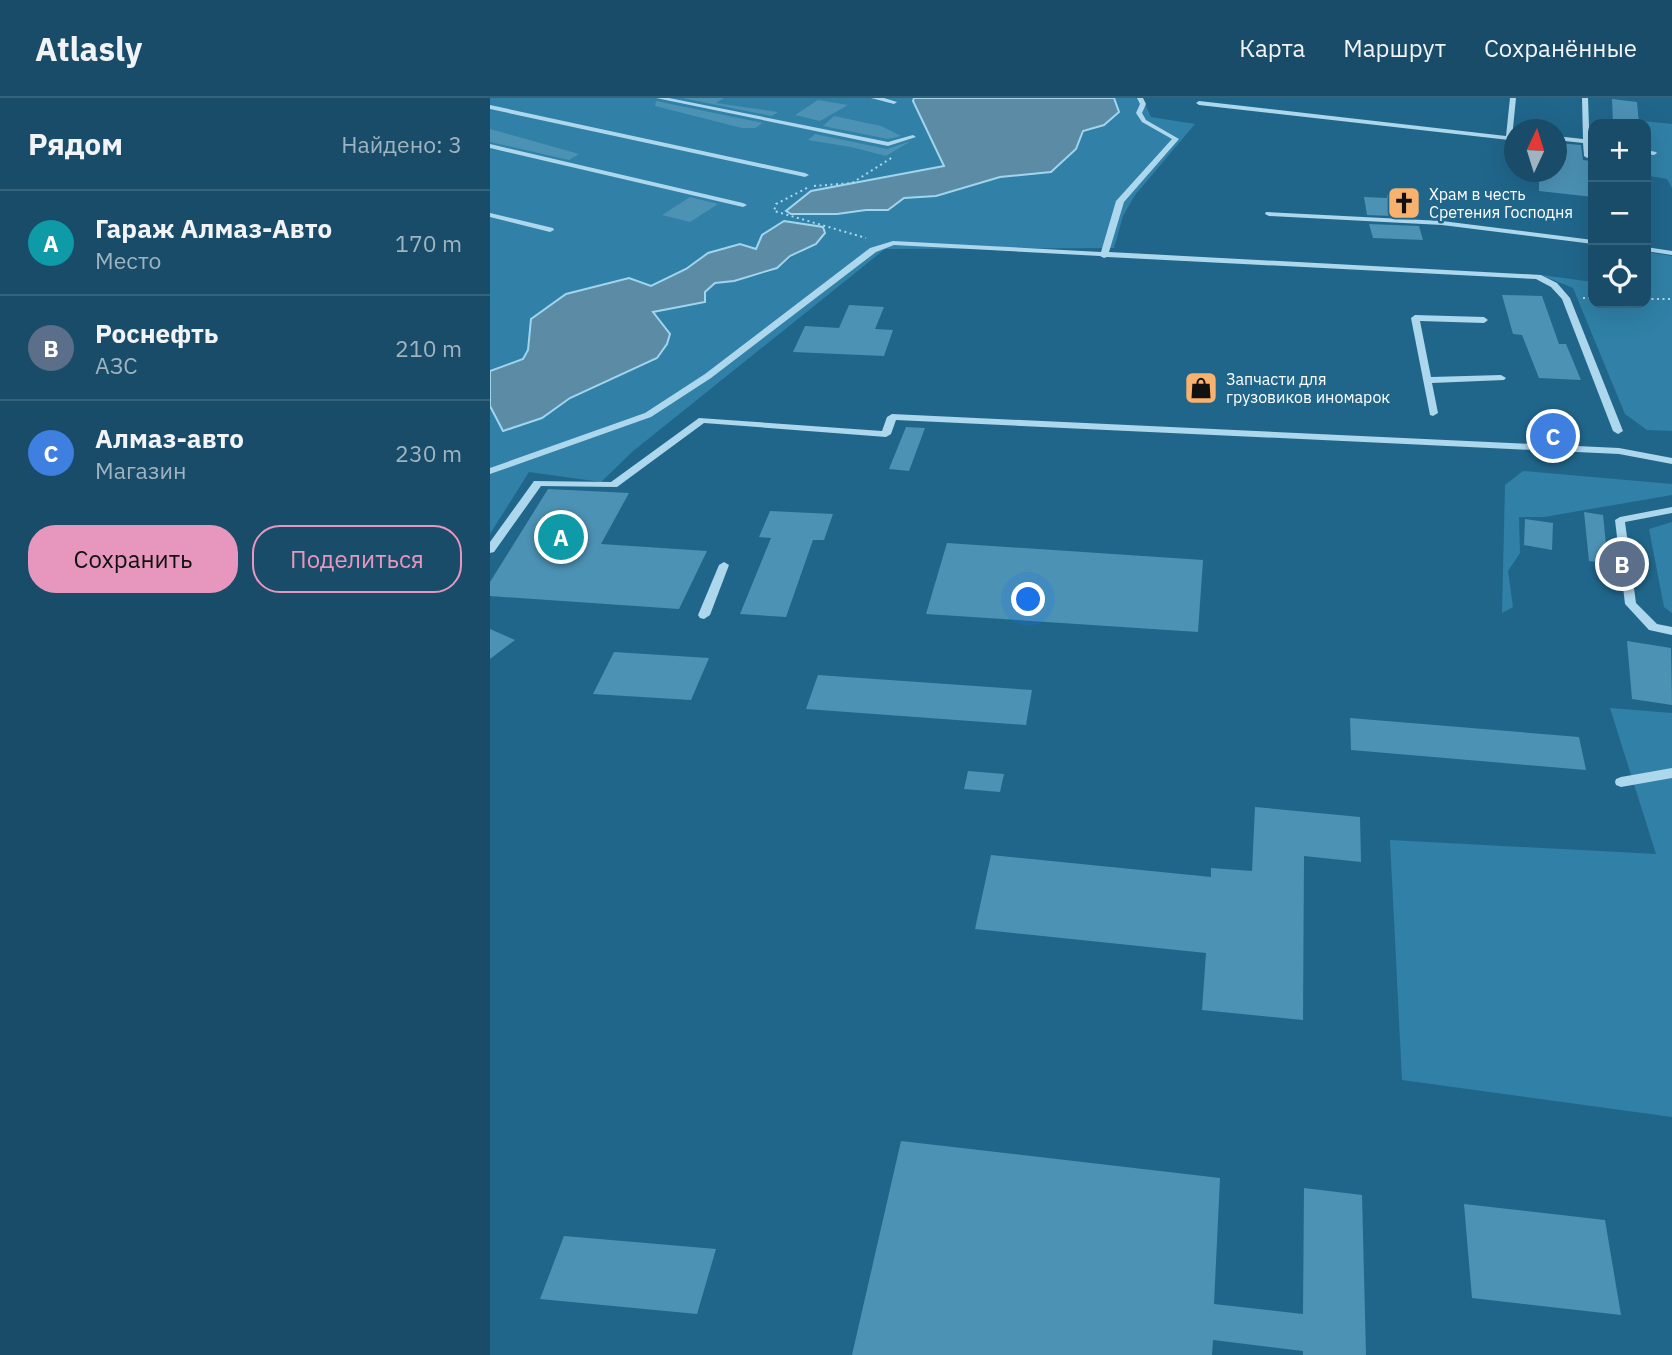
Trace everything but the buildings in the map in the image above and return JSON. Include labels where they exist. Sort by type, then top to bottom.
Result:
[{"type":"street","points":[[659,98],[888,144],[913,137]]},
{"type":"street","points":[[874,98],[894,102]]},
{"type":"street","points":[[1104,256],[1120,201],[1176,139],[1144,121],[1139,113],[1143,104],[1140,98]]},
{"type":"street","points":[[1512,119],[1513,98]]},
{"type":"street","points":[[1585,98],[1588,132]]},
{"type":"street","points":[[1201,101],[1216,105],[1504,137]]},
{"type":"street","points":[[490,107],[805,175]]},
{"type":"street","points":[[1567,140],[1588,143]]},
{"type":"street","points":[[490,146],[743,205]]},
{"type":"street","points":[[1587,156],[1588,150]]},
{"type":"street","points":[[1269,214],[1442,223],[1588,241]]},
{"type":"street","points":[[490,215],[550,230]]},
{"type":"street","points":[[490,471],[648,415],[708,376],[873,250],[893,243],[1538,277],[1554,285],[1566,298],[1618,431]]},
{"type":"street","points":[[1651,250],[1672,253]]},
{"type":"street","points":[[1433,413],[1415,318],[1484,320]]},
{"type":"street","points":[[490,550],[538,483],[613,485],[702,420],[886,434],[892,418],[1619,451],[1672,461]]},
{"type":"street","points":[[1672,510],[1620,520],[1631,604],[1653,627],[1672,631]]},
{"type":"street","points":[[704,615],[724,565]]},
{"type":"street","points":[[1621,782],[1672,773]]},
{"type":"lane","points":[[1426,380],[1501,378]]},
{"type":"path","points":[[893,243],[853,235],[774,210],[776,204],[808,187],[852,183],[897,155]]},
{"type":"path","points":[[1651,299],[1672,299]]},
{"type":"shaded area","points":[[490,98],[914,98],[913,101],[945,166],[811,191],[786,211],[791,214],[888,210],[904,198],[936,196],[1000,177],[1051,172],[1076,149],[1083,131],[1104,125],[1118,112],[1114,98],[1142,98],[1151,117],[1195,124],[1135,195],[1123,216],[1114,248],[885,249],[632,452],[601,482],[529,472],[490,534],[490,406],[542,418],[570,398],[657,358],[659,321],[653,312],[705,302],[705,292],[715,283],[772,271],[801,252],[757,249],[708,253],[686,269],[651,286],[629,278],[531,319],[528,350],[523,359],[490,371]]},
{"type":"shaded area","points":[[914,98],[1114,98],[1119,112],[1104,125],[1083,131],[1076,149],[1051,172],[1000,177],[936,196],[904,198],[888,210],[837,214],[791,214],[786,211],[811,191],[944,166],[913,101]]},
{"type":"shaded area","points":[[1651,122],[1672,124],[1672,188],[1667,179],[1651,176]]},
{"type":"shaded area","points":[[784,221],[823,227],[825,233],[816,244],[790,256],[777,268],[734,281],[715,283],[705,292],[705,302],[653,312],[670,334],[667,344],[657,358],[570,398],[542,418],[503,431],[490,406],[490,371],[523,359],[528,350],[531,319],[566,294],[629,278],[651,286],[686,269],[708,253],[740,244],[756,249],[762,235]]},
{"type":"shaded area","points":[[1651,253],[1672,256],[1672,431],[1647,430],[1625,414],[1573,288],[1541,275],[1588,281],[1588,308],[1651,308]]},
{"type":"shaded area","points":[[1523,471],[1672,484],[1672,495],[1544,517],[1519,517],[1520,553],[1508,571],[1513,607],[1502,613],[1505,485]]},
{"type":"shaded area","points":[[1672,522],[1672,613],[1664,607],[1649,529]]},
{"type":"shaded area","points":[[1610,708],[1672,713],[1672,1117],[1402,1080],[1390,840],[1656,854]]},
{"type":"place","name":"Храм в честь Сретения Господня","points":[[1404,203]]},
{"type":"place","name":"Запчасти для грузовиков иномарок","points":[[1201,388]]},
{"type":"place","name":"Алмаз-авто","points":[[1553,436]]},
{"type":"place","name":"Гараж Алмаз-Авто","points":[[561,537]]},
{"type":"place","name":"Роснефть","points":[[1622,564]]}]
